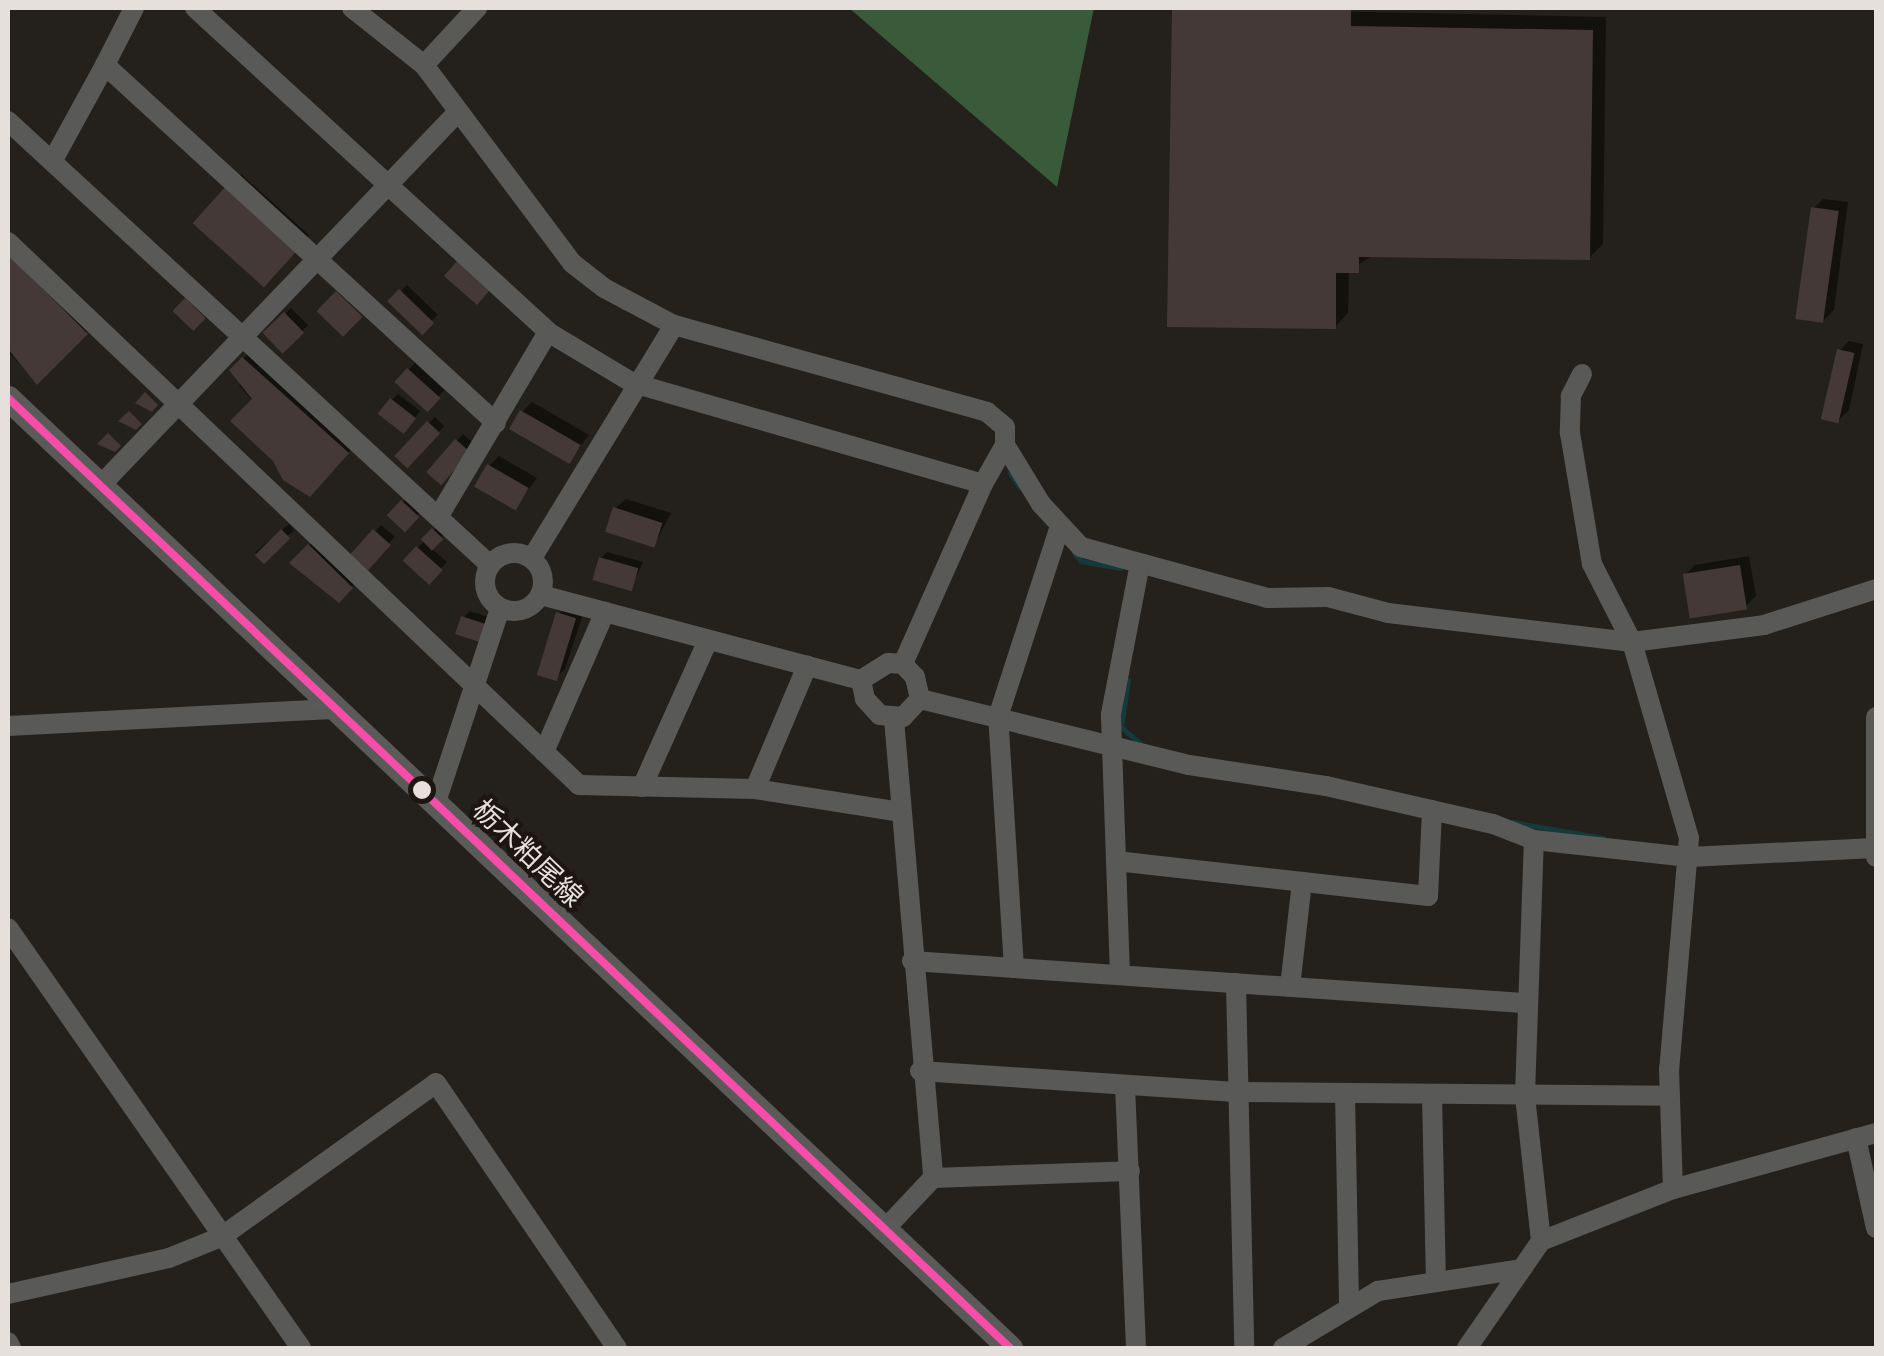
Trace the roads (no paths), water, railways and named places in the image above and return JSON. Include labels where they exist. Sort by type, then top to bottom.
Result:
[{"type":"main road","name":"栃木粕尾線","points":[[8,398],[1010,1348]]},
{"type":"street","points":[[53,160],[134,8]]},
{"type":"street","points":[[195,8],[388,180],[548,332],[633,383],[983,484]]},
{"type":"street","points":[[352,8],[424,65],[572,262],[647,314],[987,412],[1005,428],[1004,446],[902,664]]},
{"type":"street","points":[[424,65],[478,8]]},
{"type":"street","points":[[106,65],[312,259],[496,422]]},
{"type":"street","points":[[100,486],[312,259],[457,113]]},
{"type":"street","points":[[8,121],[440,514],[489,564],[488,597],[500,609],[516,612],[541,595],[861,680],[888,663],[902,664],[915,677],[920,699]]},
{"type":"street","points":[[8,242],[578,786],[755,788],[900,812]]},
{"type":"street","points":[[532,558],[633,383],[674,324]]},
{"type":"street","points":[[440,514],[548,332]]},
{"type":"street","points":[[1582,374],[1571,396],[1570,432],[1578,502],[1592,564],[1632,642],[1689,857],[1670,1096],[1673,1189]]},
{"type":"street","points":[[1004,446],[1060,526],[1080,547],[1267,598],[1328,596],[1388,613],[1632,642],[1764,624],[1876,589]]},
{"type":"street","points":[[1014,968],[998,717],[1060,526]]},
{"type":"street","points":[[489,564],[502,554],[532,558],[540,569],[541,595]]},
{"type":"street","points":[[1120,975],[1111,714],[1140,564]]},
{"type":"street","points":[[435,804],[500,609]]},
{"type":"street","points":[[544,752],[605,612]]},
{"type":"street","points":[[642,787],[708,640]]},
{"type":"street","points":[[755,788],[808,666]]},
{"type":"street","points":[[861,680],[865,699],[894,719]]},
{"type":"street","points":[[920,699],[1112,743],[1189,766],[1432,810],[1534,840],[1689,857],[1876,853],[1876,717]]},
{"type":"street","points":[[894,719],[920,699]]},
{"type":"street","points":[[8,726],[334,708]]},
{"type":"street","points":[[894,719],[920,1071],[934,1178]]},
{"type":"street","points":[[1116,861],[1428,896],[1432,810]]},
{"type":"street","points":[[1534,840],[1524,1003],[1525,1095],[1540,1241]]},
{"type":"street","points":[[1290,987],[1302,882]]},
{"type":"street","points":[[8,928],[302,1348]]},
{"type":"street","points":[[912,961],[1524,1003]]},
{"type":"street","points":[[1236,983],[1244,1348]]},
{"type":"street","points":[[920,1071],[1239,1092],[1670,1096]]},
{"type":"street","points":[[8,1294],[169,1258],[221,1237],[436,1083],[617,1348]]},
{"type":"street","points":[[1125,1085],[1136,1348]]},
{"type":"street","points":[[1345,1094],[1349,1308]]},
{"type":"street","points":[[1432,1094],[1436,1280]]},
{"type":"street","points":[[1467,1348],[1516,1270],[1540,1241],[1673,1189],[1866,1135],[1876,1228]]},
{"type":"street","points":[[883,1230],[934,1178],[1130,1171]]},
{"type":"street","points":[[1283,1348],[1378,1292],[1516,1270]]},
{"type":"waterway","points":[[1010,473],[1019,487]]},
{"type":"waterway","points":[[1074,553],[1081,561],[1120,568]]},
{"type":"waterway","points":[[1128,680],[1121,727],[1140,743]]},
{"type":"waterway","points":[[1512,822],[1604,838]]}]
